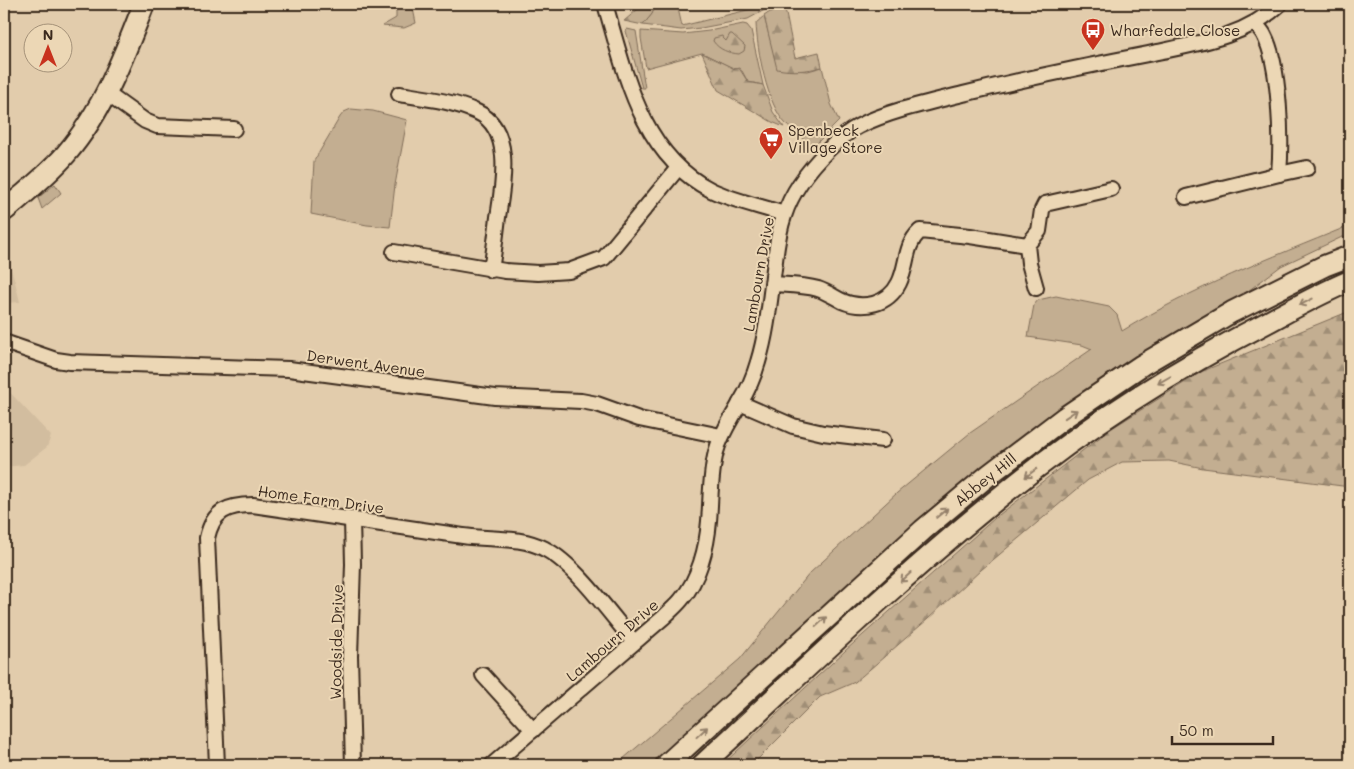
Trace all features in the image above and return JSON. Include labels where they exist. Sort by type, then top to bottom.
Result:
[{"type":"highway","points":[[4,211],[66,154],[92,120],[132,36],[144,4]]},
{"type":"highway","name":"Abbey Hill","points":[[666,765],[923,530],[990,474],[1058,423],[1142,365],[1232,312],[1324,266],[1350,256]]},
{"type":"highway","name":"Abbey Hill","points":[[702,765],[940,546],[1007,490],[1082,434],[1149,389],[1240,336],[1350,281]]},
{"type":"street","points":[[605,4],[628,83],[652,136],[678,168],[711,190],[784,214]]},
{"type":"street","name":"Lambourn Drive","points":[[492,765],[664,617],[681,600],[691,585],[708,532],[712,470],[721,436],[740,403],[759,360],[772,284],[777,240],[784,214],[795,191],[826,152],[842,137],[873,120],[986,88],[1074,68],[1211,41],[1245,29],[1263,18],[1280,4]]},
{"type":"street","points":[[1255,23],[1264,35],[1274,66],[1280,131],[1279,174]]},
{"type":"street","points":[[106,93],[145,121],[157,126],[234,129]]},
{"type":"street","points":[[399,94],[440,102],[479,113],[489,121],[496,132],[501,142],[504,169],[491,270]]},
{"type":"street","points":[[394,252],[491,270],[538,273],[569,271],[604,258],[678,168]]},
{"type":"street","points":[[1186,197],[1307,168]]},
{"type":"street","points":[[1036,288],[1029,263],[1027,245],[1039,231],[1042,210],[1045,204],[1111,189]]},
{"type":"street","points":[[772,284],[818,289],[850,304],[864,306],[884,300],[892,294],[902,278],[909,246],[913,237],[920,231],[970,236],[1027,245]]},
{"type":"street","name":"Derwent Avenue","points":[[4,342],[56,360],[70,362],[289,369],[495,397],[582,401],[597,404],[639,419],[721,436]]},
{"type":"street","points":[[740,403],[793,426],[823,433],[883,440]]},
{"type":"street","name":"Home Farm Drive","points":[[218,765],[207,538],[210,526],[227,507],[253,505],[465,536],[519,541],[545,548],[563,561],[634,642]]},
{"type":"street","name":"Woodside Drive","points":[[352,519],[353,564],[350,656],[353,765]]},
{"type":"street","points":[[483,675],[533,730]]},
{"type":"shaded area","points":[[4,253],[14,278],[20,302],[4,303]]},
{"type":"shaded area","points":[[4,386],[51,436],[47,447],[24,465],[4,467]]},
{"type":"green space","points":[[392,4],[412,4],[416,23],[404,28],[382,26],[396,18],[396,9]]},
{"type":"green space","points":[[644,4],[656,4],[652,14],[643,25],[624,21]]},
{"type":"green space","points":[[656,4],[677,4],[682,26],[772,4],[772,6],[748,19],[681,30],[643,25],[652,14]]},
{"type":"green space","points":[[785,9],[795,58],[819,52],[822,67],[800,71],[777,69],[764,16],[770,12]]},
{"type":"green space","points":[[764,16],[778,69],[808,71],[822,67],[831,104],[839,121],[814,146],[805,141],[787,125],[779,115],[768,91],[761,62],[756,23]]},
{"type":"green space","points":[[743,24],[747,25],[751,30],[763,85],[748,82],[742,71],[702,53],[646,68],[641,31],[683,34]]},
{"type":"green space","points":[[627,29],[636,31],[645,88],[642,88]]},
{"type":"green space","points":[[730,34],[745,46],[744,51],[739,54],[728,52],[718,47],[713,41],[714,38],[722,36],[726,41]]},
{"type":"green space","points":[[702,53],[735,69],[739,68],[748,82],[763,85],[773,112],[784,127],[772,122],[718,90]]},
{"type":"green space","points":[[351,109],[373,111],[407,120],[395,185],[390,227],[367,225],[311,214],[314,161],[340,117],[344,112]]},
{"type":"green space","points":[[55,184],[61,193],[42,209],[38,198]]},
{"type":"green space","points":[[1346,227],[1350,228],[1350,238],[1342,237],[1281,266],[1227,307],[967,481],[875,559],[721,705],[653,765],[616,765],[740,659],[810,573],[897,493],[970,433],[1092,349],[1082,345],[1028,337],[1034,305],[1038,300],[1056,296],[1109,307],[1117,315],[1122,331],[1204,287]]},
{"type":"green space","points":[[1350,311],[1350,487],[1203,468],[1169,461],[1122,462],[1088,480],[981,570],[855,682],[820,697],[752,765],[722,765],[846,650],[995,518],[1112,428],[1203,371]]},
{"type":"place","name":"Wharfedale Close","points":[[1093,51]]},
{"type":"place","name":"Spenbeck Village Store","points":[[771,160]]}]
